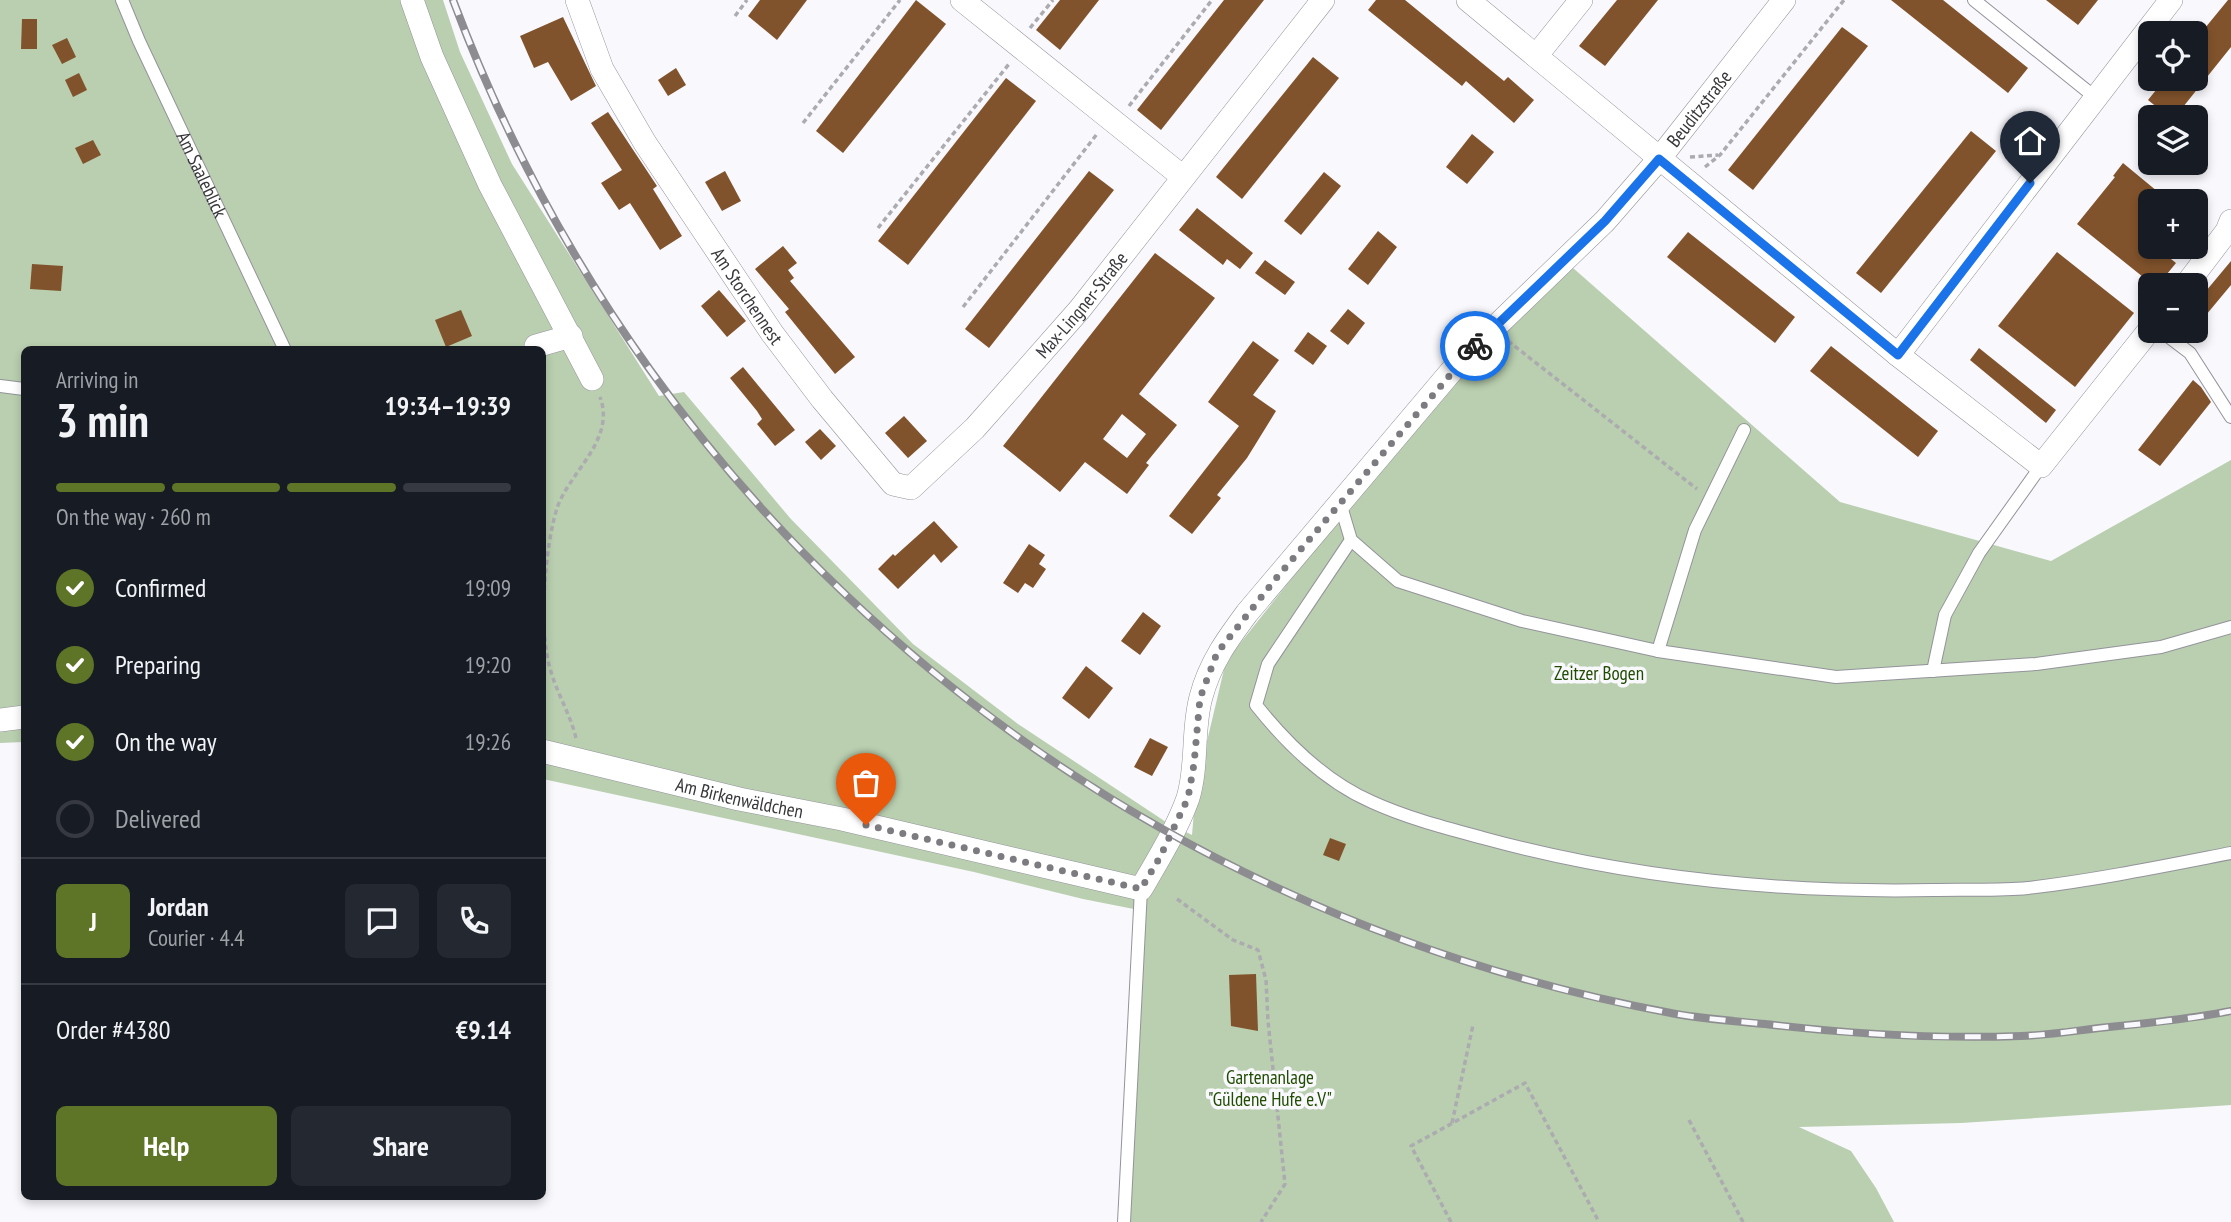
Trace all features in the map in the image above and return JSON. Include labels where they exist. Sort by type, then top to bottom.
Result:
[{"type":"street","points":[[412,0],[432,57],[490,184],[592,379]]},
{"type":"street","name":"Am Storchennest","points":[[577,0],[602,69],[645,143],[772,333],[822,399],[893,484],[911,488],[975,428]]},
{"type":"street","points":[[962,0],[1183,177]]},
{"type":"street","name":"Max-Lingner-Straße","points":[[975,428],[1080,309],[1323,0]]},
{"type":"street","points":[[1468,0],[1898,355],[2041,466],[2139,343]]},
{"type":"street","points":[[1536,56],[1581,0]]},
{"type":"street","name":"Beuditzstraße","points":[[1141,889],[1160,857],[1188,798],[1200,698],[1217,653],[1247,613],[1460,361],[1605,221],[1659,159],[1784,0]]},
{"type":"street","points":[[1898,355],[2171,0]]},
{"type":"street","points":[[2196,273],[2231,222]]},
{"type":"street","points":[[538,346],[571,336]]},
{"type":"street","points":[[0,720],[21,717]]},
{"type":"street","name":"Am Birkenwäldchen","points":[[546,752],[739,799],[842,819],[1141,889]]},
{"type":"lane","name":"Am Saaleblick","points":[[122,0],[283,346]]},
{"type":"lane","points":[[1974,0],[2096,97]]},
{"type":"lane","points":[[2177,343],[2190,353],[2231,417]]},
{"type":"lane","points":[[0,386],[21,388]]},
{"type":"lane","points":[[1658,651],[1695,530],[1744,430]]},
{"type":"lane","points":[[1933,671],[1945,615],[1979,553],[2041,466]]},
{"type":"lane","points":[[1340,503],[1351,540],[1398,581],[1522,621],[1658,651],[1836,677],[2036,664],[2149,648],[2231,627]]},
{"type":"lane","points":[[1351,540],[1268,664],[1256,705],[1270,723],[1316,768],[1371,802],[1452,830],[1547,856],[1671,875],[1790,889],[1895,891],[2026,888],[2231,853]]},
{"type":"lane","points":[[1124,1222],[1141,889]]},
{"type":"path","points":[[735,16],[747,0]]},
{"type":"path","points":[[803,123],[900,0]]},
{"type":"path","points":[[878,228],[1053,0]]},
{"type":"path","points":[[963,307],[1212,0]]},
{"type":"path","points":[[1720,155],[1844,0]]},
{"type":"path","points":[[1492,329],[1710,499]]},
{"type":"path","points":[[546,584],[558,507],[595,448],[604,410],[592,379]]},
{"type":"path","points":[[546,638],[550,667],[570,715],[580,759]]},
{"type":"path","points":[[1177,899],[1233,940],[1258,950],[1266,980],[1285,1184],[1261,1222]]},
{"type":"path","points":[[1451,1124],[1473,1025]]},
{"type":"path","points":[[1451,1222],[1411,1146],[1525,1083],[1599,1222]]},
{"type":"path","points":[[1689,1120],[1743,1222]]},
{"type":"green space","points":[[0,0],[443,0],[460,52],[512,164],[659,396],[684,392],[790,518],[913,644],[1018,724],[1166,822],[1192,835],[1196,788],[1226,661],[1355,499],[1497,332],[1573,268],[1840,502],[2051,561],[2231,460],[2231,1105],[1961,1123],[1799,1127],[1851,1151],[1876,1188],[1894,1222],[1129,1222],[1144,911],[546,780],[546,346],[21,346],[21,742],[0,743]]},
{"type":"building","points":[[760,0],[807,0],[777,40],[748,16]]},
{"type":"building","points":[[916,0],[946,24],[843,153],[816,131]]},
{"type":"building","points":[[1060,0],[1099,0],[1060,50],[1036,30]]},
{"type":"building","points":[[1224,0],[1264,0],[1161,130],[1137,110]]},
{"type":"building","points":[[1376,0],[1405,0],[1504,81],[1508,77],[1534,100],[1514,123],[1466,81],[1462,86],[1368,10]]},
{"type":"building","points":[[1617,0],[1658,0],[1605,66],[1579,46]]},
{"type":"building","points":[[1891,0],[1943,0],[2028,68],[2008,93]]},
{"type":"building","points":[[2046,0],[2098,0],[2078,25]]},
{"type":"building","points":[[2228,0],[2231,0],[2231,47],[2208,76],[2208,24]]},
{"type":"building","points":[[563,17],[596,86],[571,101],[548,62],[534,68],[520,36]]},
{"type":"building","points":[[22,19],[37,19],[37,49],[21,49]]},
{"type":"building","points":[[1842,27],[1868,46],[1753,190],[1728,170]]},
{"type":"building","points":[[67,38],[76,57],[62,64],[52,45]]},
{"type":"building","points":[[1313,57],[1339,78],[1242,199],[1216,177]]},
{"type":"building","points":[[676,68],[686,85],[668,96],[658,80]]},
{"type":"building","points":[[79,73],[87,90],[73,97],[65,80]]},
{"type":"building","points":[[1006,78],[1036,101],[908,265],[878,241]]},
{"type":"building","points":[[2155,91],[2196,91],[2185,105],[2154,105],[2148,100]]},
{"type":"building","points":[[608,112],[657,186],[653,189],[682,236],[660,250],[630,203],[619,210],[601,183],[622,170],[591,123]]},
{"type":"building","points":[[1971,131],[1996,151],[1881,293],[1856,273]]},
{"type":"building","points":[[1472,134],[1494,152],[1467,184],[1446,167]]},
{"type":"building","points":[[93,140],[101,155],[83,164],[75,148]]},
{"type":"building","points":[[2123,163],[2154,189],[2138,189],[2138,259],[2171,259],[2176,263],[2168,273],[2138,273],[2077,224],[2115,177],[2113,176]]},
{"type":"building","points":[[725,171],[741,201],[722,211],[705,182]]},
{"type":"building","points":[[1089,171],[1114,190],[989,348],[965,329]]},
{"type":"building","points":[[1324,172],[1341,186],[1301,235],[1284,221]]},
{"type":"building","points":[[1197,208],[1253,253],[1240,269],[1227,259],[1223,265],[1179,230]]},
{"type":"building","points":[[1378,231],[1397,247],[1368,285],[1348,269]]},
{"type":"building","points":[[1688,232],[1795,317],[1775,343],[1667,257]]},
{"type":"building","points":[[783,246],[797,263],[788,270],[794,278],[790,281],[855,357],[835,374],[785,312],[789,309],[755,269]]},
{"type":"building","points":[[2057,252],[2134,313],[2075,387],[1998,326]]},
{"type":"building","points":[[1155,253],[1215,298],[1139,394],[1177,425],[1146,463],[1149,465],[1127,494],[1085,462],[1060,492],[1003,446]],"holes":[[[1122,414],[1146,434],[1127,458],[1103,439]]]},
{"type":"building","points":[[1265,260],[1295,282],[1285,295],[1255,273]]},
{"type":"building","points":[[2231,261],[2231,285],[2208,313],[2208,289]]},
{"type":"building","points":[[32,264],[63,266],[61,291],[30,289]]},
{"type":"building","points":[[719,290],[746,321],[727,337],[701,306]]},
{"type":"building","points":[[1348,309],[1365,323],[1348,345],[1330,331]]},
{"type":"building","points":[[461,310],[472,336],[446,346],[435,320]]},
{"type":"building","points":[[1308,332],[1327,346],[1313,365],[1294,351]]},
{"type":"building","points":[[1253,341],[1279,360],[1253,395],[1276,411],[1247,458],[1217,495],[1221,498],[1192,534],[1169,516],[1239,426],[1208,402]]},
{"type":"building","points":[[1831,346],[1938,431],[1918,457],[1810,371]]},
{"type":"building","points":[[1979,348],[2056,410],[2046,423],[1970,360]]},
{"type":"building","points":[[743,367],[795,430],[775,446],[757,424],[762,419],[757,411],[730,378]]},
{"type":"building","points":[[2193,380],[2211,402],[2160,466],[2138,450]]},
{"type":"building","points":[[904,416],[927,441],[908,458],[885,433]]},
{"type":"building","points":[[820,429],[836,446],[821,460],[805,442]]},
{"type":"building","points":[[934,521],[958,547],[941,563],[934,554],[898,589],[878,569]]},
{"type":"building","points":[[1029,544],[1045,555],[1039,564],[1046,569],[1033,588],[1025,583],[1018,593],[1003,583]]},
{"type":"building","points":[[1143,612],[1161,626],[1140,655],[1121,641]]},
{"type":"building","points":[[1086,666],[1113,688],[1089,719],[1062,698]]},
{"type":"building","points":[[1150,738],[1168,747],[1152,776],[1134,767]]},
{"type":"building","points":[[1330,838],[1346,844],[1339,861],[1323,855]]},
{"type":"building","points":[[1256,974],[1258,1031],[1231,1026],[1229,975]]},
{"type":"railway","points":[[453,0],[540,193],[650,369],[780,529],[930,669],[1096,789],[1277,888],[1471,963],[1676,1014],[1828,1031],[1989,1037],[2054,1034],[2231,1011]]},
{"type":"way so far","points":[[866,825],[1141,889],[1160,857],[1188,798],[1200,698],[1217,653],[1278,576],[1475,346]]},
{"type":"route","points":[[1475,346],[1605,221],[1659,159],[1898,355],[2030,183]]},
{"type":"park label","name":"Zeitzer Bogen","points":[[1599,673]]},
{"type":"park label","name":"Gartenanlage \"Güldene Hufe e.V\"","points":[[1270,1088]]}]
